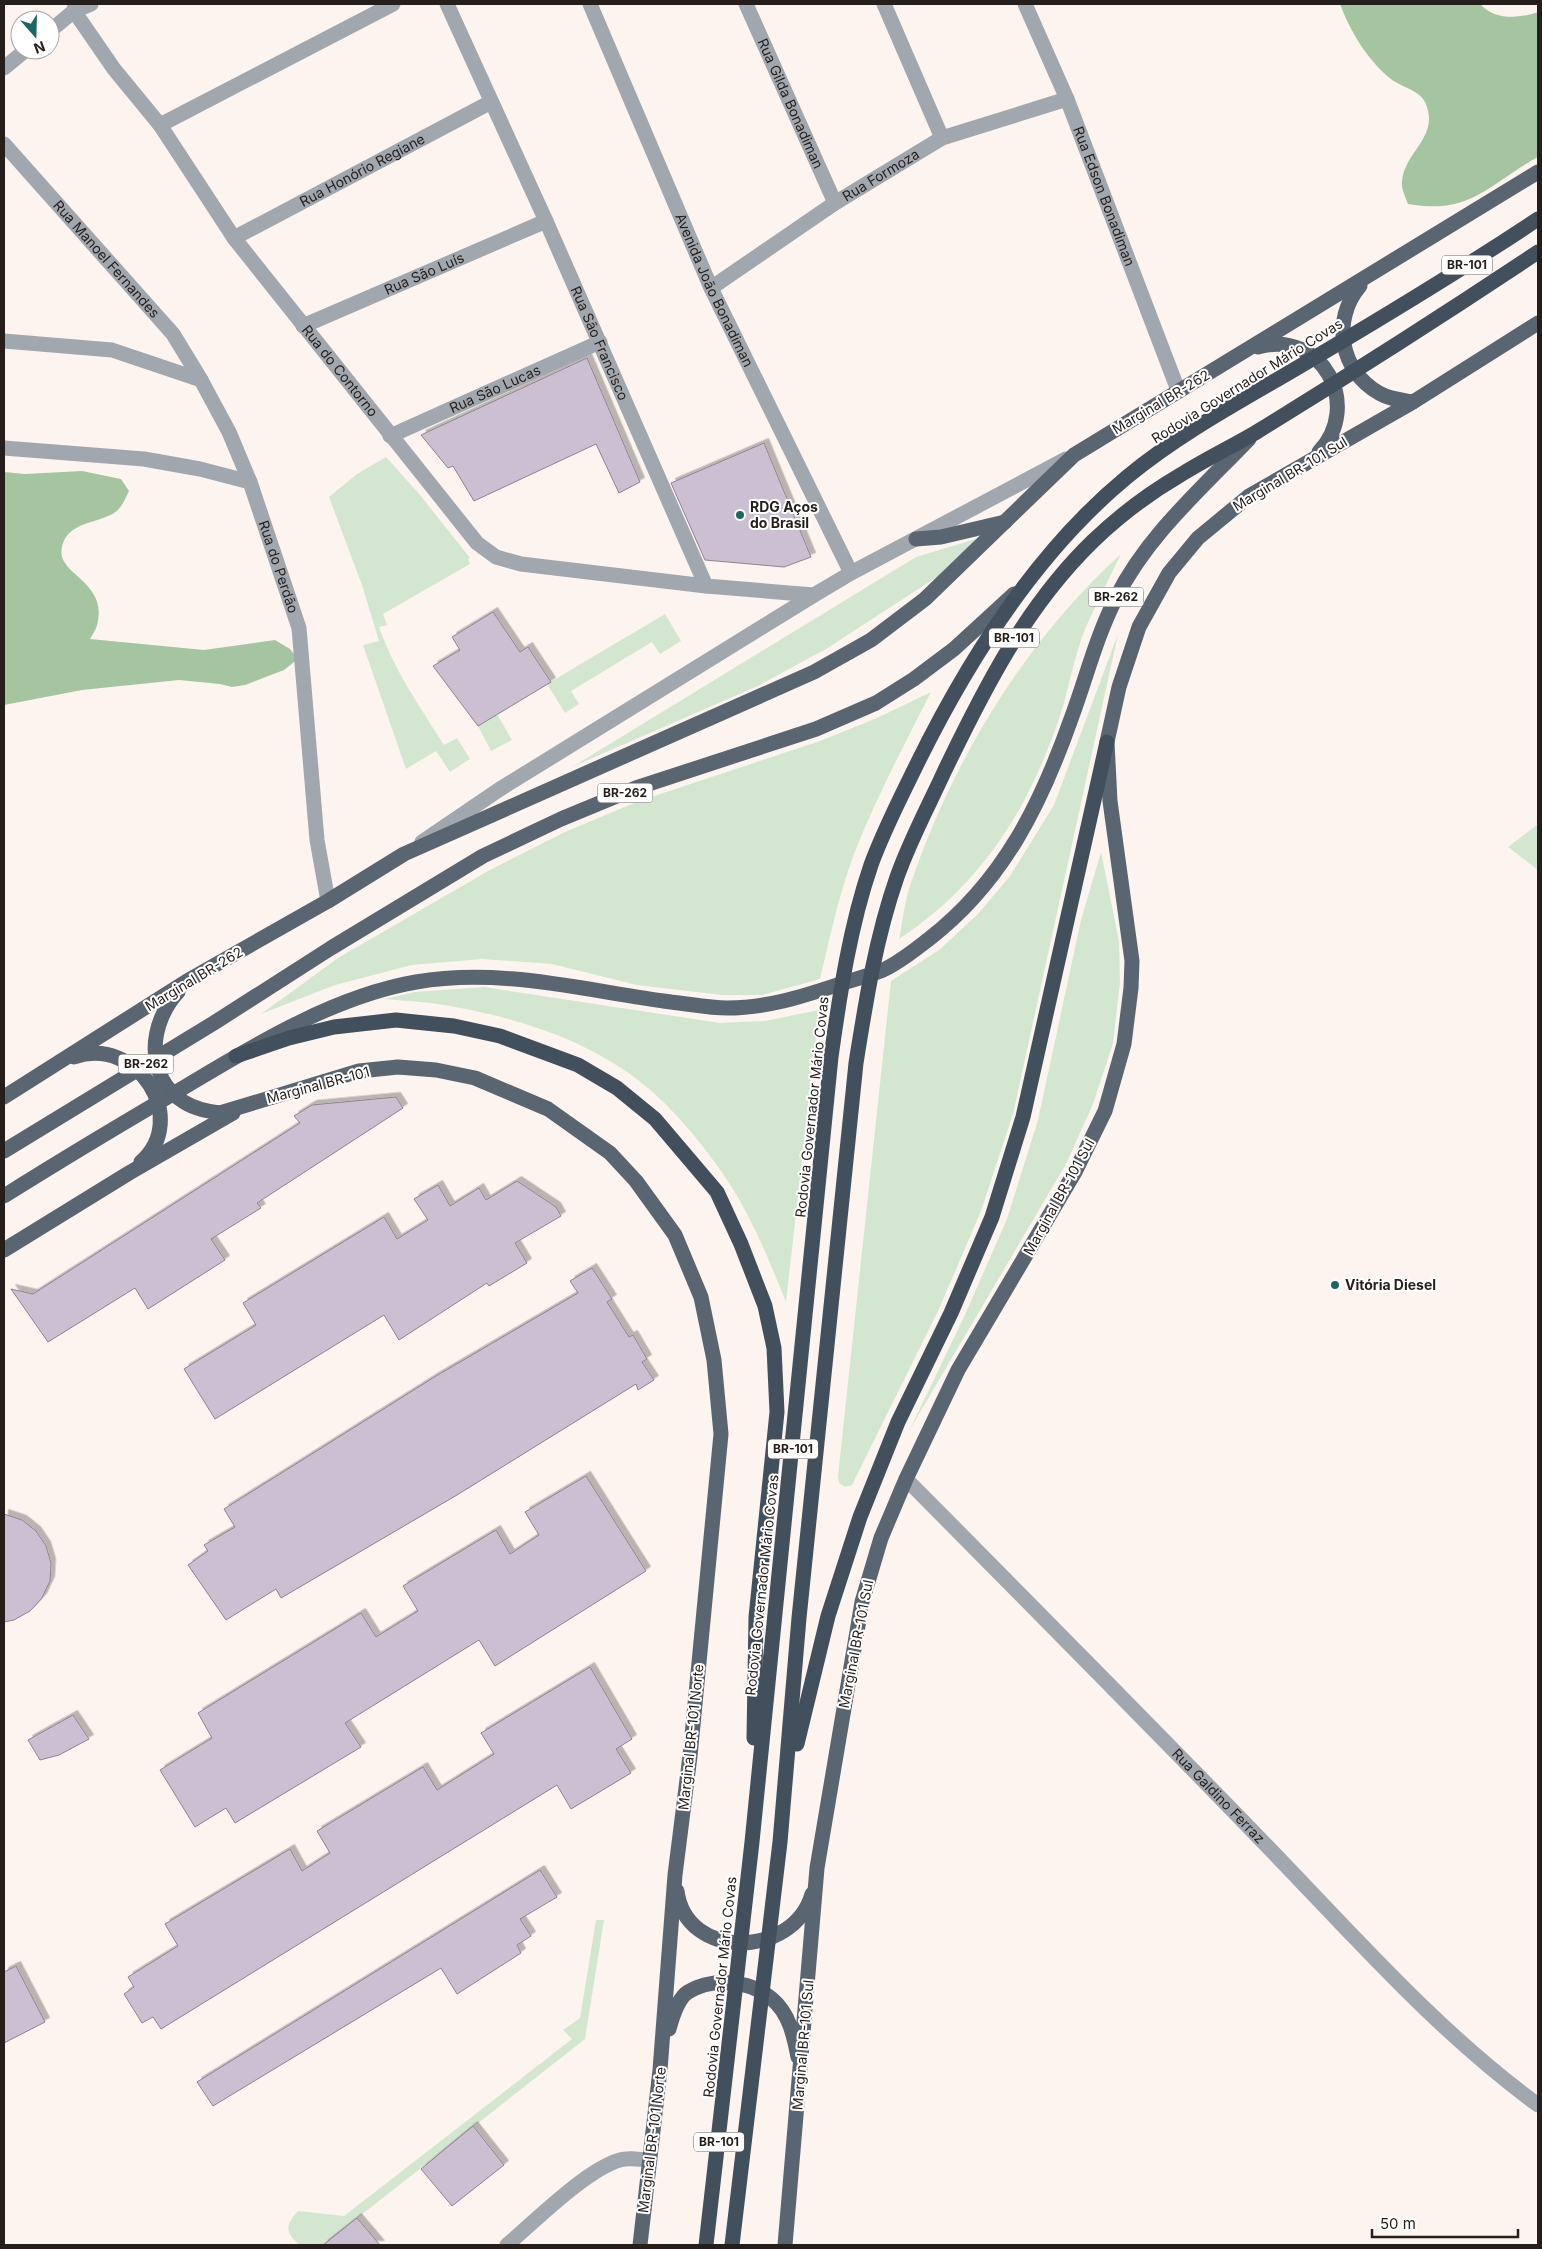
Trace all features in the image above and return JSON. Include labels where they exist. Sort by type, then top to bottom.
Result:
[{"type":"highway","name":"Rodovia Governador Mário Covas","points":[[706,2245],[752,1842],[831,1057],[840,992],[855,924],[871,865],[900,798],[932,732],[981,651],[1033,576],[1087,512],[1129,475],[1194,429],[1396,310],[1538,219]]},
{"type":"highway","name":"BR-101","points":[[732,2245],[780,1842],[799,1618],[856,1063],[867,992],[882,927],[897,877],[994,671],[1020,629],[1053,585],[1094,540],[1180,474],[1254,434],[1414,334],[1538,252]]},
{"type":"highway","points":[[780,1842],[801,1725],[828,1616],[860,1517],[898,1422],[951,1313],[992,1217],[1023,1117],[1107,742]]},
{"type":"highway","points":[[236,1056],[289,1038],[334,1027],[396,1020],[454,1026],[500,1036],[578,1065],[617,1088],[654,1118],[717,1192],[741,1244],[765,1306],[774,1348],[777,1412],[756,1617],[752,1842]]},
{"type":"main road","points":[[1248,351],[1538,172]]},
{"type":"main road","points":[[1366,279],[1353,294],[1344,312],[1342,332],[1345,352],[1353,370],[1367,385],[1381,394],[1396,400],[1413,402]]},
{"type":"main road","name":"Marginal BR-101 Sul","points":[[785,2245],[801,2076],[817,1868],[862,1602],[881,1538],[906,1479],[958,1370],[1075,1172],[1105,1111],[1124,1044],[1131,988],[1132,961],[1110,801],[1107,742],[1119,687],[1139,627],[1169,573],[1198,538],[1224,515],[1249,496],[1413,402],[1538,323]]},
{"type":"main road","points":[[1248,351],[1268,345],[1288,346],[1307,352],[1323,365],[1334,383],[1338,403],[1337,423],[1328,442],[1315,457]]},
{"type":"main road","name":"Marginal BR-262","points":[[63,1061],[187,981],[328,901],[404,854],[814,672],[871,640],[925,599],[1074,455],[1178,390],[1248,351]]},
{"type":"main road","name":"BR-262","points":[[4,1196],[207,1073],[292,1026],[350,1001],[416,982],[486,976],[557,983],[636,997],[724,1008],[765,1006],[805,996],[887,968],[932,937],[968,902],[1001,865],[1021,835],[1041,797],[1072,718],[1098,639],[1116,598],[1140,556],[1162,529],[1254,434]]},
{"type":"main road","points":[[916,540],[941,537],[1006,521]]},
{"type":"main road","name":"BR-262","points":[[4,1152],[217,1021],[331,948],[475,861],[561,819],[636,788],[816,729],[876,703],[914,679],[954,649],[1033,576]]},
{"type":"main road","points":[[187,981],[173,997],[156,1031],[154,1051],[157,1064],[168,1088],[183,1102],[201,1110],[220,1113],[240,1109],[259,1101]]},
{"type":"main road","points":[[4,1097],[63,1061],[84,1054],[106,1054],[127,1061],[144,1076],[156,1095],[160,1117],[156,1139],[145,1158],[129,1173]]},
{"type":"main road","name":"Marginal BR-101","points":[[259,1101],[359,1071],[398,1067],[436,1070],[475,1078],[548,1109],[610,1154],[636,1181],[675,1235]]},
{"type":"main road","points":[[4,1250],[226,1116],[259,1101]]},
{"type":"main road","name":"Marginal BR-101 Norte","points":[[640,2245],[660,2070],[675,1874],[690,1756],[720,1434],[714,1360],[701,1297],[675,1235]]},
{"type":"main road","points":[[675,1874],[678,1902],[689,1922],[713,1939],[742,1944],[771,1939],[796,1922],[812,1897],[817,1868]]},
{"type":"main road","points":[[660,2070],[673,2015],[677,2007],[687,1992],[716,1982],[746,1984],[772,1998],[790,2022],[801,2076]]},
{"type":"street","points":[[60,22],[75,8],[91,4]]},
{"type":"street","points":[[160,125],[393,4]]},
{"type":"street","name":"Rua São Francisco","points":[[447,4],[600,342],[706,586]]},
{"type":"street","name":"Avenida João Bonadiman","points":[[590,4],[711,288],[851,573]]},
{"type":"street","name":"Rua Gilda Bonadiman","points":[[746,4],[835,203]]},
{"type":"street","points":[[884,4],[942,138]]},
{"type":"street","name":"Rua Edson Bonadiman","points":[[1025,4],[1067,99],[1178,390]]},
{"type":"street","name":"Rua do Contorno","points":[[75,8],[114,69],[160,125],[234,238],[477,543],[496,557],[521,564],[706,586]]},
{"type":"street","points":[[4,68],[14,60]]},
{"type":"street","name":"Rua Formoza","points":[[711,288],[835,203],[942,138],[1067,99]]},
{"type":"street","name":"Rua Honório Regiane","points":[[234,238],[491,102]]},
{"type":"street","name":"Rua Manoel Fernandes","points":[[4,144],[173,334],[229,432],[250,482]]},
{"type":"street","name":"Rua São Luís","points":[[303,326],[546,221]]},
{"type":"street","points":[[4,341],[112,350],[201,380]]},
{"type":"street","name":"Rua São Lucas","points":[[390,436],[600,342]]},
{"type":"street","points":[[4,448],[144,459],[200,469],[250,482]]},
{"type":"street","points":[[404,854],[500,789],[814,595],[851,573],[1074,455]]},
{"type":"street","name":"Rua do Perdão","points":[[250,482],[299,628],[318,840],[328,901]]},
{"type":"street","points":[[706,586],[814,595]]},
{"type":"street","name":"Rua Galdino Ferraz","points":[[906,1479],[1145,1720],[1412,1996],[1466,2047],[1538,2105]]},
{"type":"street","points":[[507,2245],[594,2172],[621,2159],[650,2160]]},
{"type":"green space","points":[[1340,4],[1480,4],[1493,13],[1507,17],[1523,16],[1538,12],[1538,157],[1492,187],[1464,201],[1448,205],[1430,206],[1408,204],[1402,182],[1404,171],[1425,135],[1428,125],[1429,114],[1425,102],[1419,94],[1391,79],[1367,54],[1354,35]]},
{"type":"green space","points":[[386,457],[420,495],[470,558],[468,559],[470,564],[383,614],[387,625],[379,627],[400,673],[444,745],[457,738],[470,759],[450,772],[436,751],[406,769],[363,645],[379,641],[362,585],[329,497],[357,474]]},
{"type":"green space","points":[[82,471],[121,479],[129,491],[117,511],[107,517],[76,528],[65,539],[62,547],[62,557],[66,565],[89,588],[96,598],[99,610],[97,625],[90,639],[204,650],[275,640],[290,649],[298,659],[284,670],[245,685],[232,687],[179,680],[82,690],[4,705],[4,472],[25,474]]},
{"type":"green space","points":[[979,538],[940,575],[826,649],[758,686],[572,767],[916,557]]},
{"type":"green space","points":[[1121,554],[1085,629],[1060,716],[1048,750],[1017,813],[999,842],[978,869],[928,918],[899,939],[912,880],[929,834],[972,746],[1024,663],[1054,624],[1086,588]]},
{"type":"green space","points":[[665,614],[681,641],[660,654],[652,642],[571,691],[579,704],[565,713],[547,684]]},
{"type":"green space","points":[[1118,634],[1013,1114],[981,1211],[939,1309],[852,1485],[845,1487],[839,1483],[838,1476],[891,981],[939,950],[978,914],[1010,876],[1054,805]]},
{"type":"green space","points":[[931,692],[881,792],[854,854],[839,900],[820,979],[762,995],[722,995],[637,985],[552,964],[482,959],[412,965],[335,985],[261,1014],[338,958],[488,871],[565,832],[639,801],[820,741],[877,718]]},
{"type":"green space","points":[[497,714],[512,740],[491,751],[478,726]]},
{"type":"green space","points":[[1538,824],[1538,870],[1508,847]]},
{"type":"green space","points":[[1101,852],[1119,941],[1120,982],[1113,1043],[1093,1104],[1066,1164],[909,1431],[964,1317],[1007,1219],[1038,1120],[1081,920]]},
{"type":"green space","points":[[484,987],[720,1023],[765,1021],[819,1010],[786,1302],[754,1228],[731,1186],[710,1155],[684,1124],[642,1083],[608,1060],[545,1030],[500,1017],[446,1005],[384,999],[415,992]]},
{"type":"green space","points":[[596,1920],[604,1920],[585,2039],[323,2245],[299,2245],[291,2236],[288,2228],[298,2211],[344,2216],[572,2039],[563,2030],[580,2018]]},
{"type":"building","points":[[587,358],[640,482],[619,493],[596,444],[474,501],[453,466],[448,468],[421,435]]},
{"type":"building","name":"RDG Aços do Brasil","points":[[764,443],[811,557],[784,567],[705,560],[671,483]]},
{"type":"building","points":[[493,612],[520,652],[528,647],[551,682],[478,726],[433,666],[460,650],[452,637]]},
{"type":"building","points":[[396,1097],[403,1108],[257,1203],[261,1208],[211,1239],[225,1260],[148,1309],[135,1288],[48,1342],[11,1289],[33,1294],[300,1123],[294,1116],[312,1105]]},
{"type":"building","points":[[517,1181],[556,1207],[561,1216],[515,1243],[527,1263],[489,1286],[487,1283],[399,1340],[384,1315],[215,1419],[184,1369],[256,1325],[243,1303],[384,1217],[397,1239],[428,1220],[414,1199],[438,1185],[450,1206],[479,1188],[486,1200]]},
{"type":"building","points":[[592,1268],[612,1299],[607,1302],[629,1337],[633,1335],[647,1359],[642,1362],[654,1380],[638,1390],[636,1384],[457,1495],[281,1598],[276,1589],[226,1620],[188,1565],[208,1551],[204,1545],[235,1527],[224,1509],[436,1376],[578,1293],[570,1281]]},
{"type":"building","points":[[586,1476],[646,1571],[495,1666],[479,1640],[345,1723],[361,1747],[235,1823],[226,1808],[195,1827],[160,1770],[212,1738],[198,1713],[361,1613],[376,1637],[418,1611],[403,1586],[496,1530],[510,1554],[539,1535],[525,1512]]},
{"type":"building","points":[[4,1514],[22,1520],[36,1531],[46,1546],[51,1563],[50,1581],[42,1598],[30,1611],[14,1620],[4,1622]]},
{"type":"building","points":[[590,1667],[632,1739],[616,1749],[631,1773],[571,1809],[557,1785],[161,2029],[153,2017],[142,2023],[124,1994],[134,1987],[128,1977],[178,1946],[165,1924],[290,1849],[302,1871],[330,1853],[317,1831],[423,1767],[437,1790],[494,1754],[481,1733]]},
{"type":"building","points":[[73,1715],[89,1739],[59,1755],[40,1760],[28,1740]]},
{"type":"building","points":[[540,1870],[557,1897],[520,1919],[531,1936],[517,1945],[521,1953],[457,1994],[441,1968],[213,2106],[197,2082]]},
{"type":"building","points":[[16,1966],[45,2022],[4,2043],[4,1972]]},
{"type":"building","points":[[473,2126],[504,2165],[452,2206],[421,2169]]},
{"type":"building","points":[[357,2218],[380,2245],[323,2245]]},
{"type":"place","name":"RDG Aços do Brasil","points":[[740,515]]},
{"type":"place","name":"Vitória Diesel","points":[[1335,1285]]}]
